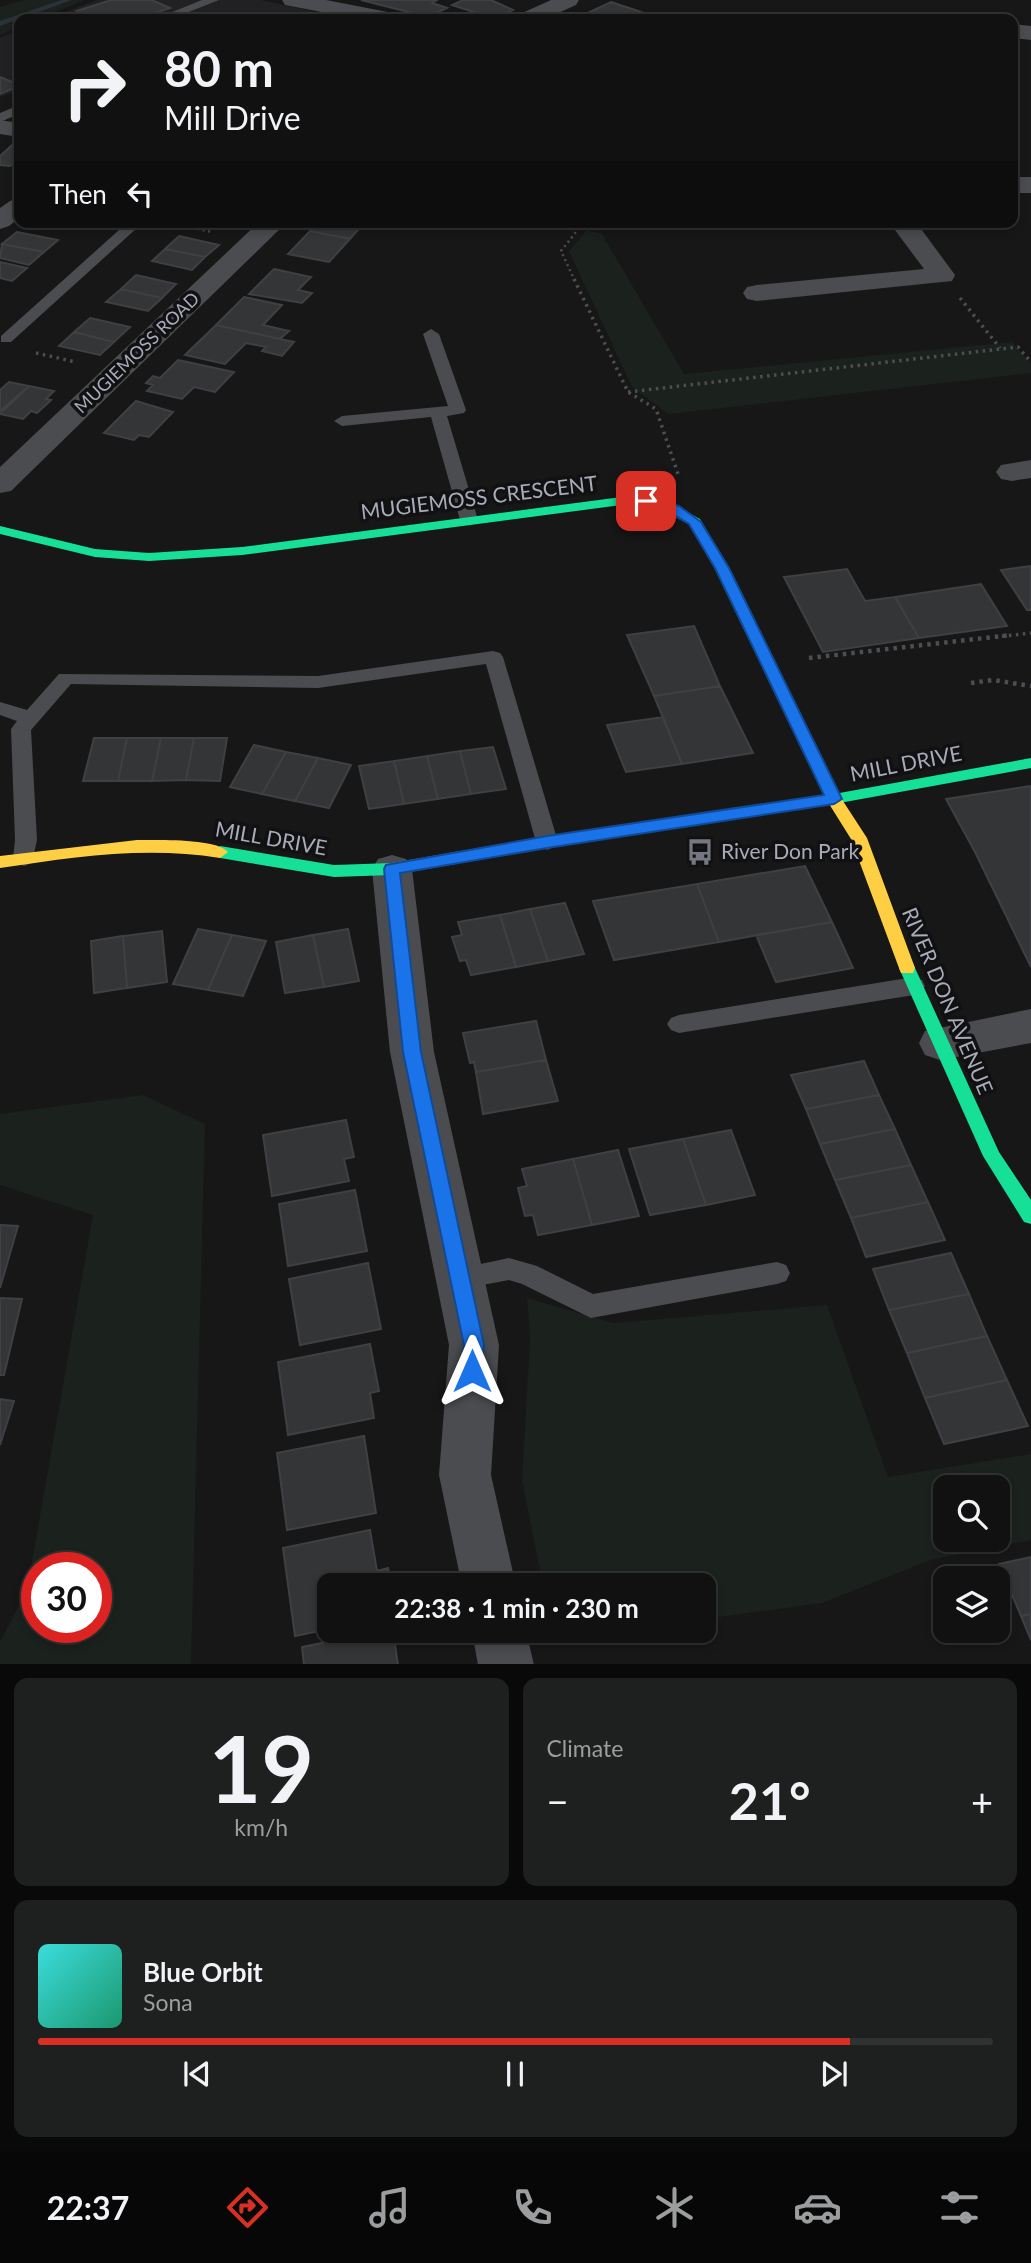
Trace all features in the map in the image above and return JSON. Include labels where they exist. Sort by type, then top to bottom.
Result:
[{"type":"street","points":[[293,0],[345,14]]},
{"type":"street","points":[[537,14],[560,1]]},
{"type":"street","name":"MUGIEMOSS ROAD","points":[[0,484],[268,228]]},
{"type":"street","points":[[907,228],[942,275]]},
{"type":"street","points":[[757,293],[942,275]]},
{"type":"street","points":[[0,441],[35,450]]},
{"type":"street","name":"MUGIEMOSS CRESCENT","points":[[0,530],[95,553],[149,557],[242,551],[629,500],[662,505],[695,522]]},
{"type":"street","points":[[695,522],[722,568],[834,799]]},
{"type":"street","name":"MILL DRIVE","points":[[0,862],[131,845],[183,845],[323,870],[392,869],[547,842],[834,799],[1031,763]]},
{"type":"street","name":"RIVER DON AVENUE","points":[[834,799],[859,838],[914,986],[992,1156],[1031,1216]]},
{"type":"street","points":[[392,869],[412,1052],[474,1345],[465,1475],[486,1573]]},
{"type":"street","points":[[940,1043],[1031,1026]]},
{"type":"street","points":[[502,1643],[506,1664]]},
{"type":"lane","points":[[175,14],[213,0]]},
{"type":"lane","points":[[6,339],[130,228]]},
{"type":"lane","points":[[0,322],[20,326]]},
{"type":"lane","points":[[342,421],[458,410],[431,334]]},
{"type":"lane","points":[[438,412],[469,520]]},
{"type":"lane","points":[[24,858],[26,840],[21,729],[66,678],[318,682],[493,657],[547,842]]},
{"type":"lane","points":[[0,708],[30,718]]},
{"type":"lane","points":[[679,1024],[914,986]]},
{"type":"lane","points":[[461,1278],[509,1269],[528,1274],[591,1306],[777,1273]]},
{"type":"path","points":[[579,228],[561,251],[628,392],[656,410],[695,522]]},
{"type":"path","points":[[942,275],[1001,349]]},
{"type":"path","points":[[6,339],[9,347],[117,371]]},
{"type":"path","points":[[628,392],[1018,347],[1031,362]]},
{"type":"path","points":[[768,663],[1031,634]]},
{"type":"path","points":[[971,683],[993,680],[1031,686]]},
{"type":"shaded area","points":[[24,0],[85,0],[50,14],[14,14],[14,29],[0,35],[0,7]]},
{"type":"shaded area","points":[[97,0],[261,0],[320,13],[319,14],[60,14]]},
{"type":"shaded area","points":[[14,32],[14,92],[0,97],[0,38]]},
{"type":"shaded area","points":[[587,230],[602,234],[684,374],[1012,342],[1031,364],[1031,373],[668,414],[632,387],[569,251]]},
{"type":"shaded area","points":[[143,1095],[205,1124],[191,1664],[0,1664],[0,1642],[21,1602],[21,1643],[112,1643],[112,1552],[34,1552],[93,1215],[0,1185],[0,1114]]},
{"type":"shaded area","points":[[527,1298],[613,1323],[827,1305],[888,1477],[1031,1454],[1031,1540],[1010,1544],[1010,1475],[933,1475],[933,1552],[970,1552],[930,1560],[822,1603],[716,1617],[716,1573],[541,1573],[522,1480],[530,1339]]},
{"type":"building","points":[[111,0],[152,0],[170,8],[153,14],[84,14],[77,11]]},
{"type":"building","points":[[361,0],[437,0],[432,3],[447,8],[434,14],[416,14]]},
{"type":"building","points":[[463,0],[491,0],[513,10],[505,14],[480,14],[452,5]]},
{"type":"building","points":[[611,2],[641,12],[637,14],[586,14]]},
{"type":"building","points":[[0,77],[14,83],[14,88],[0,94]]},
{"type":"building","points":[[14,146],[14,162],[10,166],[0,165],[0,156]]},
{"type":"building","points":[[313,228],[360,228],[350,239],[310,231]]},
{"type":"building","points":[[310,231],[350,239],[329,262],[288,254]]},
{"type":"building","points":[[17,232],[58,240],[44,252],[2,244]]},
{"type":"building","points":[[179,236],[219,245],[205,257],[165,249]]},
{"type":"building","points":[[2,244],[44,252],[29,265],[0,258]]},
{"type":"building","points":[[165,249],[205,257],[192,270],[152,261]]},
{"type":"building","points":[[0,262],[27,268],[12,281],[0,278]]},
{"type":"building","points":[[274,269],[311,277],[298,290],[312,293],[302,303],[249,294]]},
{"type":"building","points":[[136,275],[176,284],[162,298],[121,289]]},
{"type":"building","points":[[121,289],[162,298],[148,311],[106,302]]},
{"type":"building","points":[[244,297],[282,305],[263,325],[289,331],[280,339],[216,325]]},
{"type":"building","points":[[90,318],[130,327],[114,342],[74,332]]},
{"type":"building","points":[[216,325],[294,342],[282,356],[262,351],[266,347],[246,343],[225,364],[185,355]]},
{"type":"building","points":[[74,332],[114,342],[100,355],[59,346]]},
{"type":"building","points":[[178,360],[234,372],[215,392],[194,387],[182,399],[147,391],[153,385],[146,383],[153,376],[160,378]]},
{"type":"building","points":[[9,382],[29,386],[0,411],[0,390]]},
{"type":"building","points":[[29,386],[54,391],[46,399],[51,400],[37,413],[31,411],[23,419],[0,414]]},
{"type":"building","points":[[136,401],[173,412],[149,437],[139,435],[134,440],[104,433]]},
{"type":"building","points":[[1031,566],[1031,610],[1027,610],[1001,570]]},
{"type":"building","points":[[847,569],[865,601],[895,597],[919,638],[823,652],[784,577]]},
{"type":"building","points":[[981,584],[1007,626],[919,638],[895,597]]},
{"type":"building","points":[[694,626],[720,686],[654,696],[627,635]]},
{"type":"building","points":[[720,686],[753,753],[682,764],[654,696]]},
{"type":"building","points":[[663,717],[682,764],[626,772],[607,725]]},
{"type":"building","points":[[94,738],[127,738],[118,781],[83,781]]},
{"type":"building","points":[[127,738],[161,738],[152,781],[118,781]]},
{"type":"building","points":[[161,738],[194,738],[186,780],[152,781]]},
{"type":"building","points":[[194,738],[227,738],[220,781],[186,780]]},
{"type":"building","points":[[254,745],[286,752],[262,794],[230,787]]},
{"type":"building","points":[[493,747],[506,789],[471,794],[460,751]]},
{"type":"building","points":[[460,751],[471,794],[438,799],[427,756]]},
{"type":"building","points":[[286,752],[318,758],[295,801],[262,794]]},
{"type":"building","points":[[427,756],[438,799],[404,804],[394,761]]},
{"type":"building","points":[[318,758],[351,765],[329,808],[295,801]]},
{"type":"building","points":[[394,761],[404,804],[369,809],[359,766]]},
{"type":"building","points":[[1031,786],[1031,967],[946,799]]},
{"type":"building","points":[[805,866],[832,922],[719,942],[697,884]]},
{"type":"building","points":[[697,884],[719,942],[614,960],[593,901]]},
{"type":"building","points":[[565,903],[584,954],[548,961],[530,909]]},
{"type":"building","points":[[530,909],[548,961],[516,967],[500,915]]},
{"type":"building","points":[[500,915],[516,967],[471,975],[466,960],[460,961],[452,937],[462,935],[458,922]]},
{"type":"building","points":[[832,922],[853,968],[776,982],[756,935]]},
{"type":"building","points":[[198,929],[232,935],[208,990],[173,984]]},
{"type":"building","points":[[348,929],[359,981],[324,987],[313,935]]},
{"type":"building","points":[[162,931],[167,982],[127,988],[123,936]]},
{"type":"building","points":[[232,935],[266,941],[243,996],[208,990]]},
{"type":"building","points":[[313,935],[324,987],[285,993],[276,942]]},
{"type":"building","points":[[123,936],[127,988],[94,993],[91,941]]},
{"type":"building","points":[[536,1021],[546,1060],[476,1072],[474,1062],[470,1063],[463,1033]]},
{"type":"building","points":[[546,1060],[558,1101],[483,1114],[476,1072]]},
{"type":"building","points":[[864,1061],[879,1095],[806,1109],[791,1075]]},
{"type":"building","points":[[879,1095],[895,1129],[820,1144],[806,1109]]},
{"type":"building","points":[[346,1120],[354,1157],[344,1159],[349,1181],[272,1196],[263,1135]]},
{"type":"building","points":[[895,1129],[911,1165],[835,1180],[820,1144]]},
{"type":"building","points":[[731,1130],[755,1195],[706,1205],[683,1139]]},
{"type":"building","points":[[683,1139],[706,1205],[650,1215],[629,1149]]},
{"type":"building","points":[[618,1150],[639,1216],[592,1225],[573,1159]]},
{"type":"building","points":[[573,1159],[592,1225],[538,1235],[533,1215],[525,1216],[518,1188],[527,1186],[522,1169]]},
{"type":"building","points":[[911,1165],[928,1202],[851,1218],[835,1180]]},
{"type":"building","points":[[355,1190],[367,1251],[288,1266],[279,1204]]},
{"type":"building","points":[[928,1202],[945,1240],[866,1257],[851,1218]]},
{"type":"building","points":[[0,1225],[18,1226],[0,1288]]},
{"type":"building","points":[[951,1253],[969,1294],[889,1310],[873,1269]]},
{"type":"building","points":[[368,1263],[381,1329],[300,1345],[289,1279]]},
{"type":"building","points":[[969,1294],[987,1336],[907,1353],[889,1310]]},
{"type":"building","points":[[0,1298],[22,1299],[4,1375],[0,1375]]},
{"type":"building","points":[[987,1336],[1007,1380],[925,1398],[907,1353]]},
{"type":"building","points":[[370,1344],[379,1391],[370,1393],[374,1418],[288,1435],[278,1362]]},
{"type":"building","points":[[1007,1380],[1028,1426],[944,1444],[925,1398]]},
{"type":"building","points":[[0,1399],[14,1401],[0,1445]]},
{"type":"building","points":[[364,1436],[376,1513],[287,1530],[277,1453]]},
{"type":"building","points":[[370,1530],[377,1571],[388,1568],[389,1573],[317,1573],[317,1631],[295,1636],[283,1548]]},
{"type":"building","points":[[1031,1557],[1031,1614],[1021,1616],[1010,1590],[1010,1566],[999,1564]]},
{"type":"building","points":[[1031,1614],[1031,1640],[1021,1616]]},
{"type":"building","points":[[322,1643],[395,1643],[398,1664],[304,1664],[302,1647]]},
{"type":"waterway","points":[[28,14],[68,0]]},
{"type":"waterway","points":[[0,24],[14,19]]},
{"type":"traffic: fast","points":[[0,530],[95,553],[149,557],[242,551],[629,500],[662,504],[695,522],[722,568],[810,749]]},
{"type":"traffic: fast","points":[[220,852],[334,871],[392,869],[547,842],[834,799],[1031,763]]},
{"type":"traffic: fast","points":[[907,968],[992,1156],[1031,1216]]},
{"type":"traffic: slow","points":[[810,749],[834,799],[859,838],[907,968]]},
{"type":"traffic: slow","points":[[0,862],[83,850],[137,846],[220,852]]},
{"type":"place","name":"River Don Park","points":[[700,852]]},
{"type":"route","points":[[472,1371],[474,1345],[412,1052],[392,869],[547,842],[834,799],[722,568],[695,522],[674,509],[646,501]]}]
